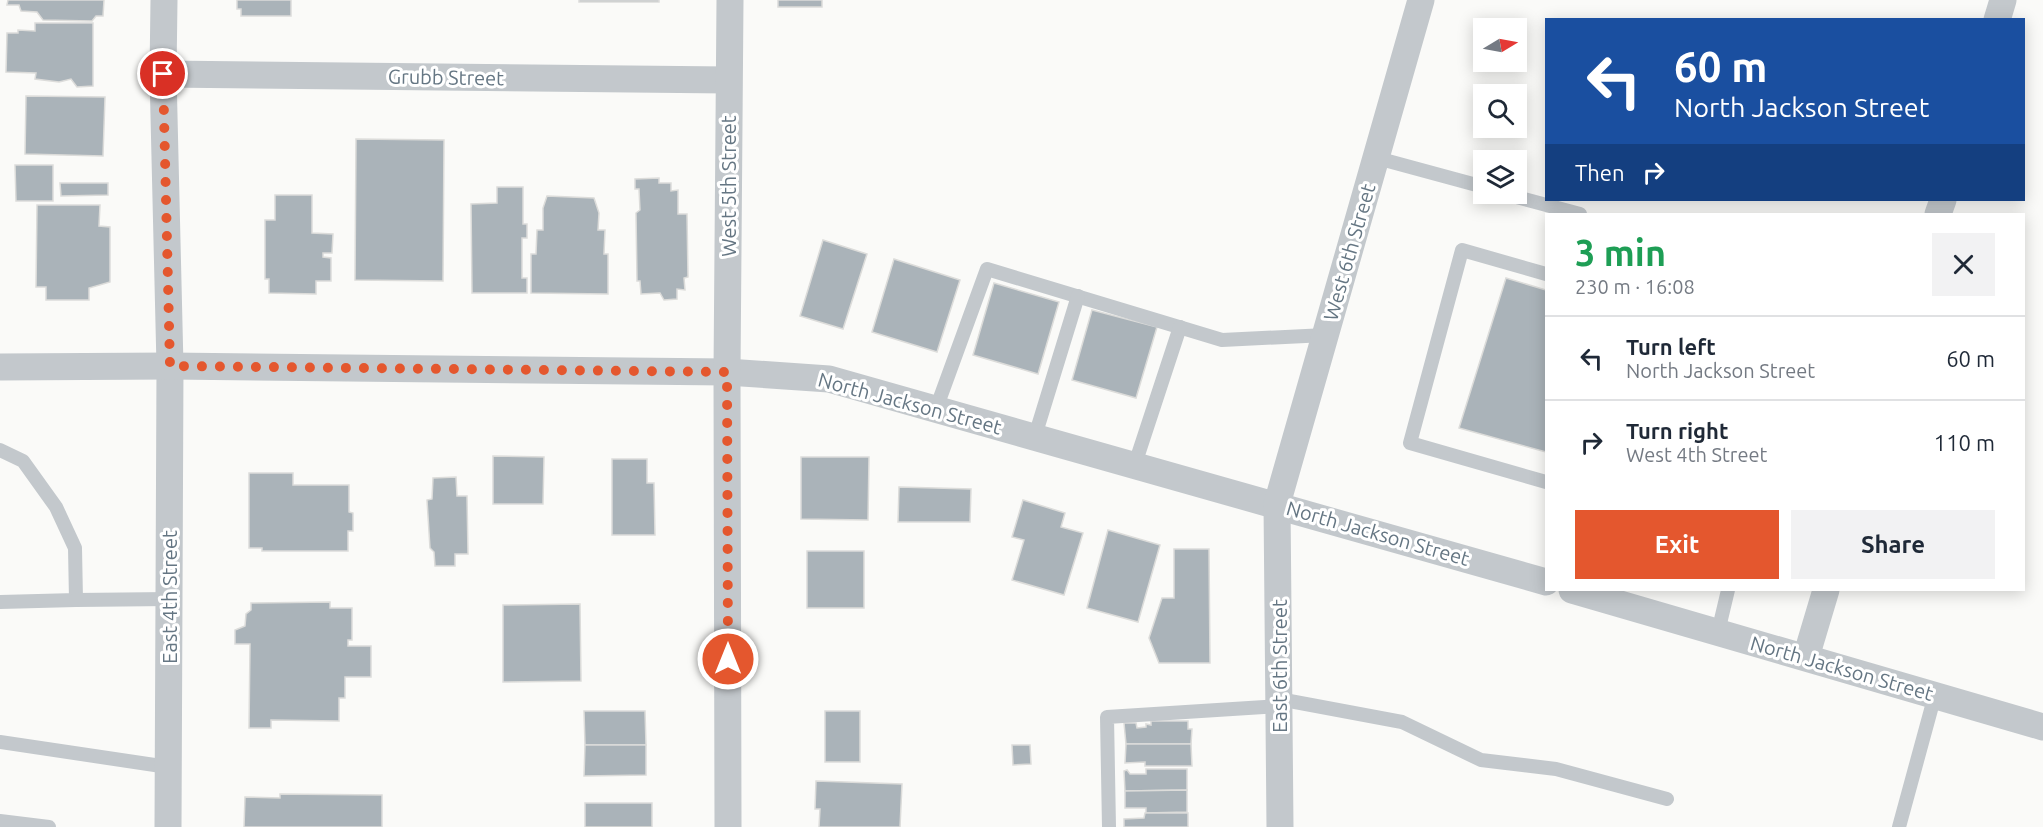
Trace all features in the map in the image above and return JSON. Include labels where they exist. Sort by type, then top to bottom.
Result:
[{"type":"street","name":"East 4th Street","points":[[164,0],[163,74],[170,366],[168,827]]},
{"type":"street","name":"West 5th Street","points":[[728,827],[727,372],[730,0]]},
{"type":"street","name":"West 6th Street","points":[[1278,504],[1421,0]]},
{"type":"street","points":[[1998,18],[2003,0]]},
{"type":"street","name":"Grubb Street","points":[[163,74],[729,80]]},
{"type":"street","name":"North Jackson Street","points":[[0,367],[170,366],[727,372],[829,378],[1545,582]]},
{"type":"street","name":"East 6th Street","points":[[1278,504],[1280,827]]},
{"type":"street","name":"North Jackson Street","points":[[1575,591],[2043,727]]},
{"type":"street","points":[[1806,657],[1826,591]]},
{"type":"lane","points":[[1377,158],[1473,185]]},
{"type":"lane","points":[[1527,200],[1576,213]]},
{"type":"lane","points":[[1545,274],[1462,250],[1410,443],[1545,482]]},
{"type":"lane","points":[[936,409],[987,269],[1222,340],[1326,335]]},
{"type":"lane","points":[[1035,436],[1078,296]]},
{"type":"lane","points":[[1135,464],[1180,327]]},
{"type":"lane","points":[[0,450],[23,461],[56,507],[75,548],[76,600]]},
{"type":"lane","points":[[1718,632],[1728,591]]},
{"type":"lane","points":[[0,602],[169,598]]},
{"type":"lane","points":[[1899,827],[1935,695]]},
{"type":"lane","points":[[1109,827],[1107,717],[1279,703],[1402,722],[1480,760],[1556,769],[1667,799]]},
{"type":"lane","points":[[0,742],[168,767]]},
{"type":"lane","points":[[0,821],[49,827]]},
{"type":"building","points":[[8,0],[104,0],[103,16],[96,16],[92,21],[43,20],[37,12],[21,11],[19,5],[7,5]]},
{"type":"building","points":[[237,0],[291,0],[291,16],[241,16],[241,9],[237,9]]},
{"type":"building","points":[[579,0],[659,0],[659,2],[579,2]]},
{"type":"building","points":[[778,0],[822,0],[822,7],[778,7]]},
{"type":"building","points":[[35,23],[93,23],[93,86],[77,87],[71,79],[59,82],[35,79],[36,73],[6,72],[7,33],[18,33],[18,30],[35,31]]},
{"type":"building","points":[[26,96],[105,97],[103,156],[25,154]]},
{"type":"building","points":[[356,139],[444,140],[443,281],[355,280]]},
{"type":"building","points":[[15,165],[53,165],[53,201],[16,201]]},
{"type":"building","points":[[659,178],[659,183],[671,183],[671,191],[678,190],[678,214],[687,214],[688,277],[684,278],[685,290],[677,289],[677,299],[664,300],[660,293],[641,294],[640,281],[637,281],[636,213],[640,210],[639,189],[635,189],[635,179]]},
{"type":"building","points":[[60,183],[108,183],[108,195],[61,196]]},
{"type":"building","points":[[497,187],[523,187],[523,224],[527,224],[527,238],[522,238],[522,278],[527,278],[527,293],[472,293],[471,204],[497,203]]},
{"type":"building","points":[[275,195],[312,195],[312,233],[333,234],[332,253],[323,253],[323,257],[331,258],[331,281],[316,281],[316,294],[269,293],[269,279],[265,279],[265,220],[275,220]]},
{"type":"building","points":[[547,196],[594,198],[599,213],[598,230],[605,230],[604,254],[608,254],[608,294],[531,293],[531,254],[536,254],[537,230],[543,230],[543,208]]},
{"type":"building","points":[[37,205],[100,205],[99,226],[110,227],[110,282],[89,288],[89,300],[46,300],[46,287],[36,287]]},
{"type":"building","points":[[823,240],[867,254],[843,329],[800,316]]},
{"type":"building","points":[[894,259],[960,280],[937,352],[872,332]]},
{"type":"building","points":[[1506,278],[1545,290],[1545,452],[1459,428]]},
{"type":"building","points":[[994,283],[1059,302],[1038,374],[973,355]]},
{"type":"building","points":[[1092,310],[1157,327],[1136,398],[1072,380]]},
{"type":"building","points":[[493,456],[544,457],[543,504],[493,504]]},
{"type":"building","points":[[801,457],[869,457],[868,520],[801,519]]},
{"type":"building","points":[[612,459],[647,459],[647,483],[654,483],[655,535],[612,535]]},
{"type":"building","points":[[249,473],[293,473],[293,485],[349,485],[349,512],[353,513],[353,531],[348,531],[348,551],[262,551],[262,548],[249,548]]},
{"type":"building","points":[[456,477],[457,496],[467,496],[468,554],[455,554],[455,566],[435,566],[434,552],[430,548],[427,500],[432,499],[433,478]]},
{"type":"building","points":[[899,487],[971,489],[970,522],[898,522]]},
{"type":"building","points":[[1023,500],[1065,513],[1061,527],[1083,533],[1064,595],[1012,580],[1024,540],[1012,537]]},
{"type":"building","points":[[1108,530],[1160,545],[1138,622],[1087,608]]},
{"type":"building","points":[[1174,549],[1209,549],[1210,663],[1159,663],[1149,638],[1162,598],[1174,598]]},
{"type":"building","points":[[807,551],[864,551],[864,608],[807,608]]},
{"type":"building","points":[[330,602],[330,608],[352,608],[352,640],[348,640],[348,646],[371,646],[371,677],[345,677],[345,698],[339,698],[339,721],[271,720],[271,728],[249,728],[250,644],[235,644],[235,630],[245,626],[246,614],[251,610],[251,603]]},
{"type":"building","points":[[580,604],[581,681],[503,682],[503,605]]},
{"type":"building","points":[[584,711],[645,711],[646,745],[585,745]]},
{"type":"building","points":[[825,711],[860,711],[860,762],[825,762]]},
{"type":"building","points":[[1151,721],[1188,721],[1188,729],[1192,729],[1191,744],[1126,744],[1124,723],[1136,723],[1137,728],[1146,727],[1146,724],[1151,725]]},
{"type":"building","points":[[1126,744],[1191,744],[1192,766],[1145,766],[1145,762],[1125,763]]},
{"type":"building","points":[[585,745],[646,745],[646,775],[584,776]]},
{"type":"building","points":[[1012,745],[1030,745],[1031,764],[1013,765]]},
{"type":"building","points":[[1146,769],[1187,769],[1187,790],[1125,791],[1124,771],[1127,770],[1130,774],[1146,774]]},
{"type":"building","points":[[816,781],[902,784],[900,827],[819,827],[820,809],[815,809]]},
{"type":"building","points":[[1187,790],[1187,812],[1146,813],[1146,808],[1125,808],[1125,791]]},
{"type":"building","points":[[280,794],[382,795],[382,827],[244,827],[245,797],[280,798]]},
{"type":"building","points":[[585,803],[652,803],[652,827],[585,827]]},
{"type":"building","points":[[1145,813],[1188,813],[1188,827],[1124,827],[1124,819],[1144,818]]},
{"type":"route","points":[[163,74],[170,366],[727,372],[728,659]]}]
